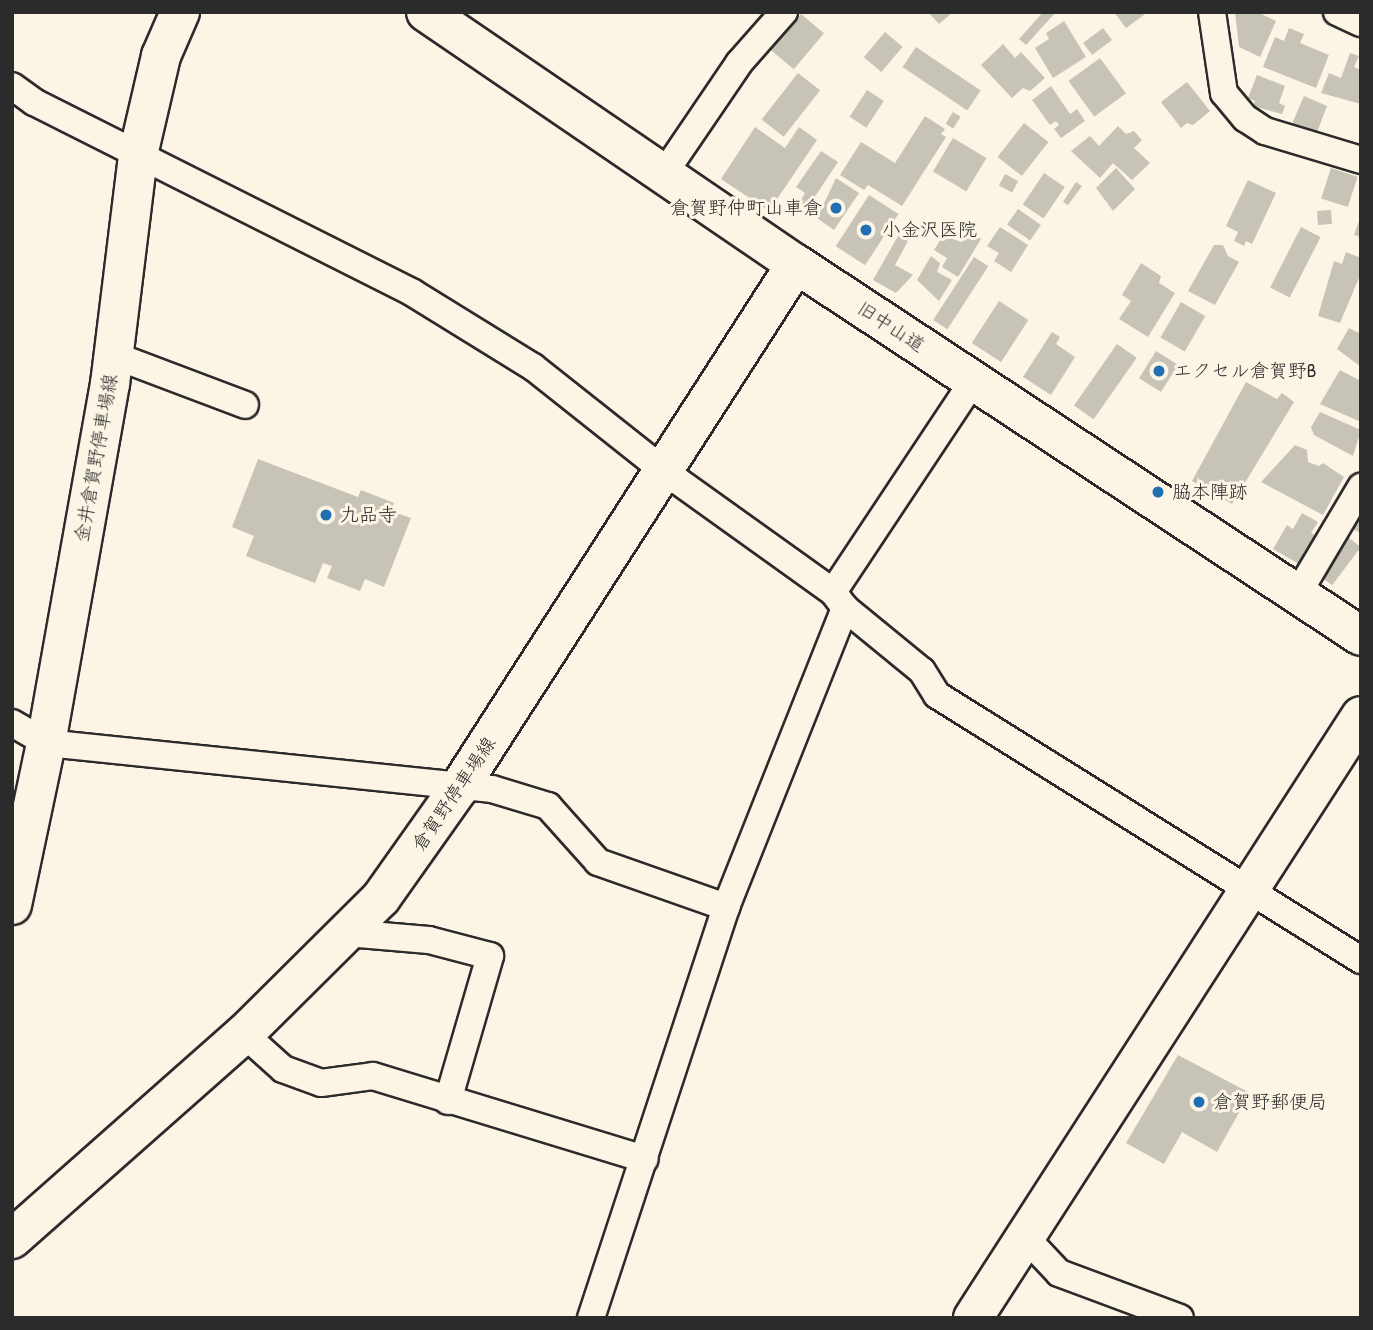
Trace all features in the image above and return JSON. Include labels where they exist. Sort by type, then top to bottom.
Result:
[{"type":"main road","name":"金井倉賀野停車場線","points":[[12,905],[46,743],[113,355],[138,155],[161,56],[180,12]]},
{"type":"main road","name":"旧中山道","points":[[426,12],[796,264],[1361,636]]},
{"type":"main road","name":"倉賀野停車場線","points":[[12,1239],[244,1034],[381,898],[459,788],[796,264]]},
{"type":"main road","points":[[973,1318],[1252,891],[1361,716]]},
{"type":"street","points":[[663,175],[738,63],[784,12]]},
{"type":"street","points":[[1212,12],[1224,93],[1244,118],[1265,131],[1361,160]]},
{"type":"street","points":[[1337,12],[1361,23]]},
{"type":"street","points":[[12,86],[34,102],[413,293],[533,367],[664,471],[839,600],[922,671],[937,695],[1361,960]]},
{"type":"street","points":[[113,355],[246,405]]},
{"type":"street","points":[[591,1318],[726,907],[839,600],[973,381]]},
{"type":"street","points":[[1297,596],[1361,487]]},
{"type":"street","points":[[12,723],[46,743],[459,788],[492,789],[548,806],[598,862],[726,907]]},
{"type":"street","points":[[347,933],[429,940],[490,956],[448,1101]]},
{"type":"street","points":[[244,1034],[283,1069],[321,1083],[373,1076],[645,1159]]},
{"type":"street","points":[[1026,1238],[1059,1273],[1180,1318]]},
{"type":"building","points":[[928,12],[953,12],[939,24]]},
{"type":"building","points":[[1043,12],[1056,12],[1026,45],[1019,39]]},
{"type":"building","points":[[1114,12],[1148,12],[1126,28]]},
{"type":"building","points":[[1235,12],[1257,12],[1276,21],[1260,57],[1239,47]]},
{"type":"building","points":[[801,14],[824,33],[794,69],[771,50]]},
{"type":"building","points":[[1064,21],[1086,57],[1053,78],[1035,48],[1049,39],[1046,33]]},
{"type":"building","points":[[1103,28],[1112,40],[1092,55],[1083,43]]},
{"type":"building","points":[[1289,28],[1304,34],[1300,43],[1329,55],[1316,88],[1263,67],[1275,37],[1284,41]]},
{"type":"building","points":[[885,32],[903,47],[881,72],[864,57]]},
{"type":"building","points":[[1003,44],[1015,58],[1021,52],[1045,78],[1030,91],[1023,88],[1012,98],[981,65]]},
{"type":"building","points":[[916,47],[981,91],[967,111],[903,67]]},
{"type":"building","points":[[1350,53],[1359,56],[1354,67],[1361,70],[1361,104],[1321,93],[1329,73],[1341,78]]},
{"type":"building","points":[[1100,58],[1126,94],[1094,117],[1068,81]]},
{"type":"building","points":[[798,73],[820,90],[784,137],[762,119]]},
{"type":"building","points":[[1257,75],[1285,86],[1279,103],[1285,106],[1282,114],[1253,106],[1255,101],[1248,98]]},
{"type":"building","points":[[1187,82],[1210,111],[1193,125],[1187,123],[1181,128],[1161,102]]},
{"type":"building","points":[[1051,86],[1070,114],[1077,109],[1085,121],[1061,138],[1054,129],[1059,125],[1056,121],[1050,125],[1032,100]]},
{"type":"building","points":[[867,90],[884,101],[866,128],[850,117]]},
{"type":"building","points":[[1304,96],[1327,106],[1316,135],[1299,131],[1292,124]]},
{"type":"building","points":[[953,112],[961,117],[953,129],[946,124]]},
{"type":"building","points":[[925,116],[945,129],[941,134],[946,137],[902,206],[868,185],[864,190],[840,175],[861,142],[895,163]]},
{"type":"building","points":[[1024,123],[1048,142],[1022,176],[998,157]]},
{"type":"building","points":[[1118,126],[1126,134],[1134,131],[1142,140],[1134,148],[1150,163],[1132,180],[1113,163],[1100,178],[1071,151],[1090,136],[1099,146]]},
{"type":"building","points":[[755,127],[785,148],[799,127],[817,140],[769,211],[721,179]]},
{"type":"building","points":[[953,138],[986,158],[966,192],[933,171]]},
{"type":"building","points":[[821,151],[838,162],[808,207],[800,202],[805,193],[796,187]]},
{"type":"building","points":[[1116,168],[1135,189],[1113,211],[1096,188]]},
{"type":"building","points":[[1331,168],[1358,177],[1348,207],[1321,198]]},
{"type":"building","points":[[1044,173],[1065,187],[1043,218],[1023,205]]},
{"type":"building","points":[[1005,174],[1018,181],[1012,193],[999,185]]},
{"type":"building","name":"倉賀野仲町山車倉","points":[[836,178],[859,193],[834,230],[817,218]]},
{"type":"building","points":[[1248,180],[1276,193],[1252,244],[1246,241],[1244,246],[1234,241],[1238,232],[1226,226]]},
{"type":"building","points":[[1076,182],[1082,186],[1068,205],[1063,202]]},
{"type":"building","name":"小金沢医院","points":[[869,195],[898,214],[865,265],[836,246]]},
{"type":"building","points":[[1018,209],[1041,225],[1030,241],[1007,225]]},
{"type":"building","points":[[1331,210],[1332,224],[1318,225],[1317,211]]},
{"type":"building","points":[[1361,218],[1361,237],[1354,235]]},
{"type":"building","points":[[1000,227],[1028,245],[1011,272],[994,261],[999,253],[987,246]]},
{"type":"building","points":[[1301,227],[1321,237],[1290,298],[1270,288]]},
{"type":"building","points":[[968,231],[981,239],[958,277],[942,267],[947,258],[934,250],[943,236],[962,242]]},
{"type":"building","points":[[898,236],[908,241],[895,265],[913,275],[896,293],[873,280]]},
{"type":"building","points":[[1214,245],[1223,245],[1228,256],[1239,262],[1215,305],[1188,291]]},
{"type":"building","points":[[1346,252],[1361,258],[1361,273],[1340,323],[1318,316],[1334,261],[1342,264]]},
{"type":"building","points":[[931,256],[940,263],[937,272],[952,280],[939,301],[917,280]]},
{"type":"building","points":[[974,257],[988,266],[947,329],[933,320]]},
{"type":"building","points":[[1141,263],[1161,276],[1159,283],[1175,293],[1148,337],[1119,319],[1131,301],[1122,295]]},
{"type":"building","points":[[999,301],[1028,320],[1001,362],[972,343]]},
{"type":"building","points":[[1181,302],[1205,316],[1185,352],[1160,338]]},
{"type":"building","points":[[1349,328],[1361,334],[1361,367],[1337,349]]},
{"type":"building","points":[[1052,332],[1060,337],[1056,344],[1075,357],[1051,395],[1023,377]]},
{"type":"building","points":[[1117,344],[1137,358],[1094,419],[1074,405]]},
{"type":"building","name":"エクセル倉賀野B","points":[[1156,351],[1178,365],[1161,392],[1139,378]]},
{"type":"building","points":[[1340,370],[1361,381],[1361,422],[1320,404]]},
{"type":"building","points":[[1246,382],[1277,399],[1282,393],[1294,402],[1232,504],[1192,481]]},
{"type":"building","points":[[1320,412],[1361,430],[1353,456],[1314,435],[1311,427]]},
{"type":"building","points":[[1295,445],[1307,450],[1308,462],[1319,466],[1323,463],[1344,477],[1323,515],[1261,482]]},
{"type":"building","points":[[258,459],[358,497],[361,490],[394,503],[391,511],[411,518],[384,587],[365,579],[360,591],[327,578],[332,566],[323,563],[315,583],[246,556],[254,536],[232,527]]},
{"type":"building","points":[[1361,505],[1361,533],[1350,528]]},
{"type":"building","points":[[1302,513],[1318,522],[1311,533],[1317,536],[1299,564],[1273,549],[1287,525],[1293,529]]},
{"type":"building","points":[[1345,535],[1361,547],[1332,585],[1316,573]]},
{"type":"building","points":[[1178,1055],[1250,1093],[1217,1152],[1182,1132],[1164,1164],[1126,1143]]},
{"type":"place","name":"倉賀野仲町山車倉","points":[[836,208]]},
{"type":"place","name":"小金沢医院","points":[[866,230]]},
{"type":"place","name":"エクセル倉賀野B","points":[[1159,371]]},
{"type":"place","name":"脇本陣跡","points":[[1158,492]]},
{"type":"place","name":"九品寺","points":[[326,515]]},
{"type":"place","name":"倉賀野郵便局","points":[[1199,1102]]}]
